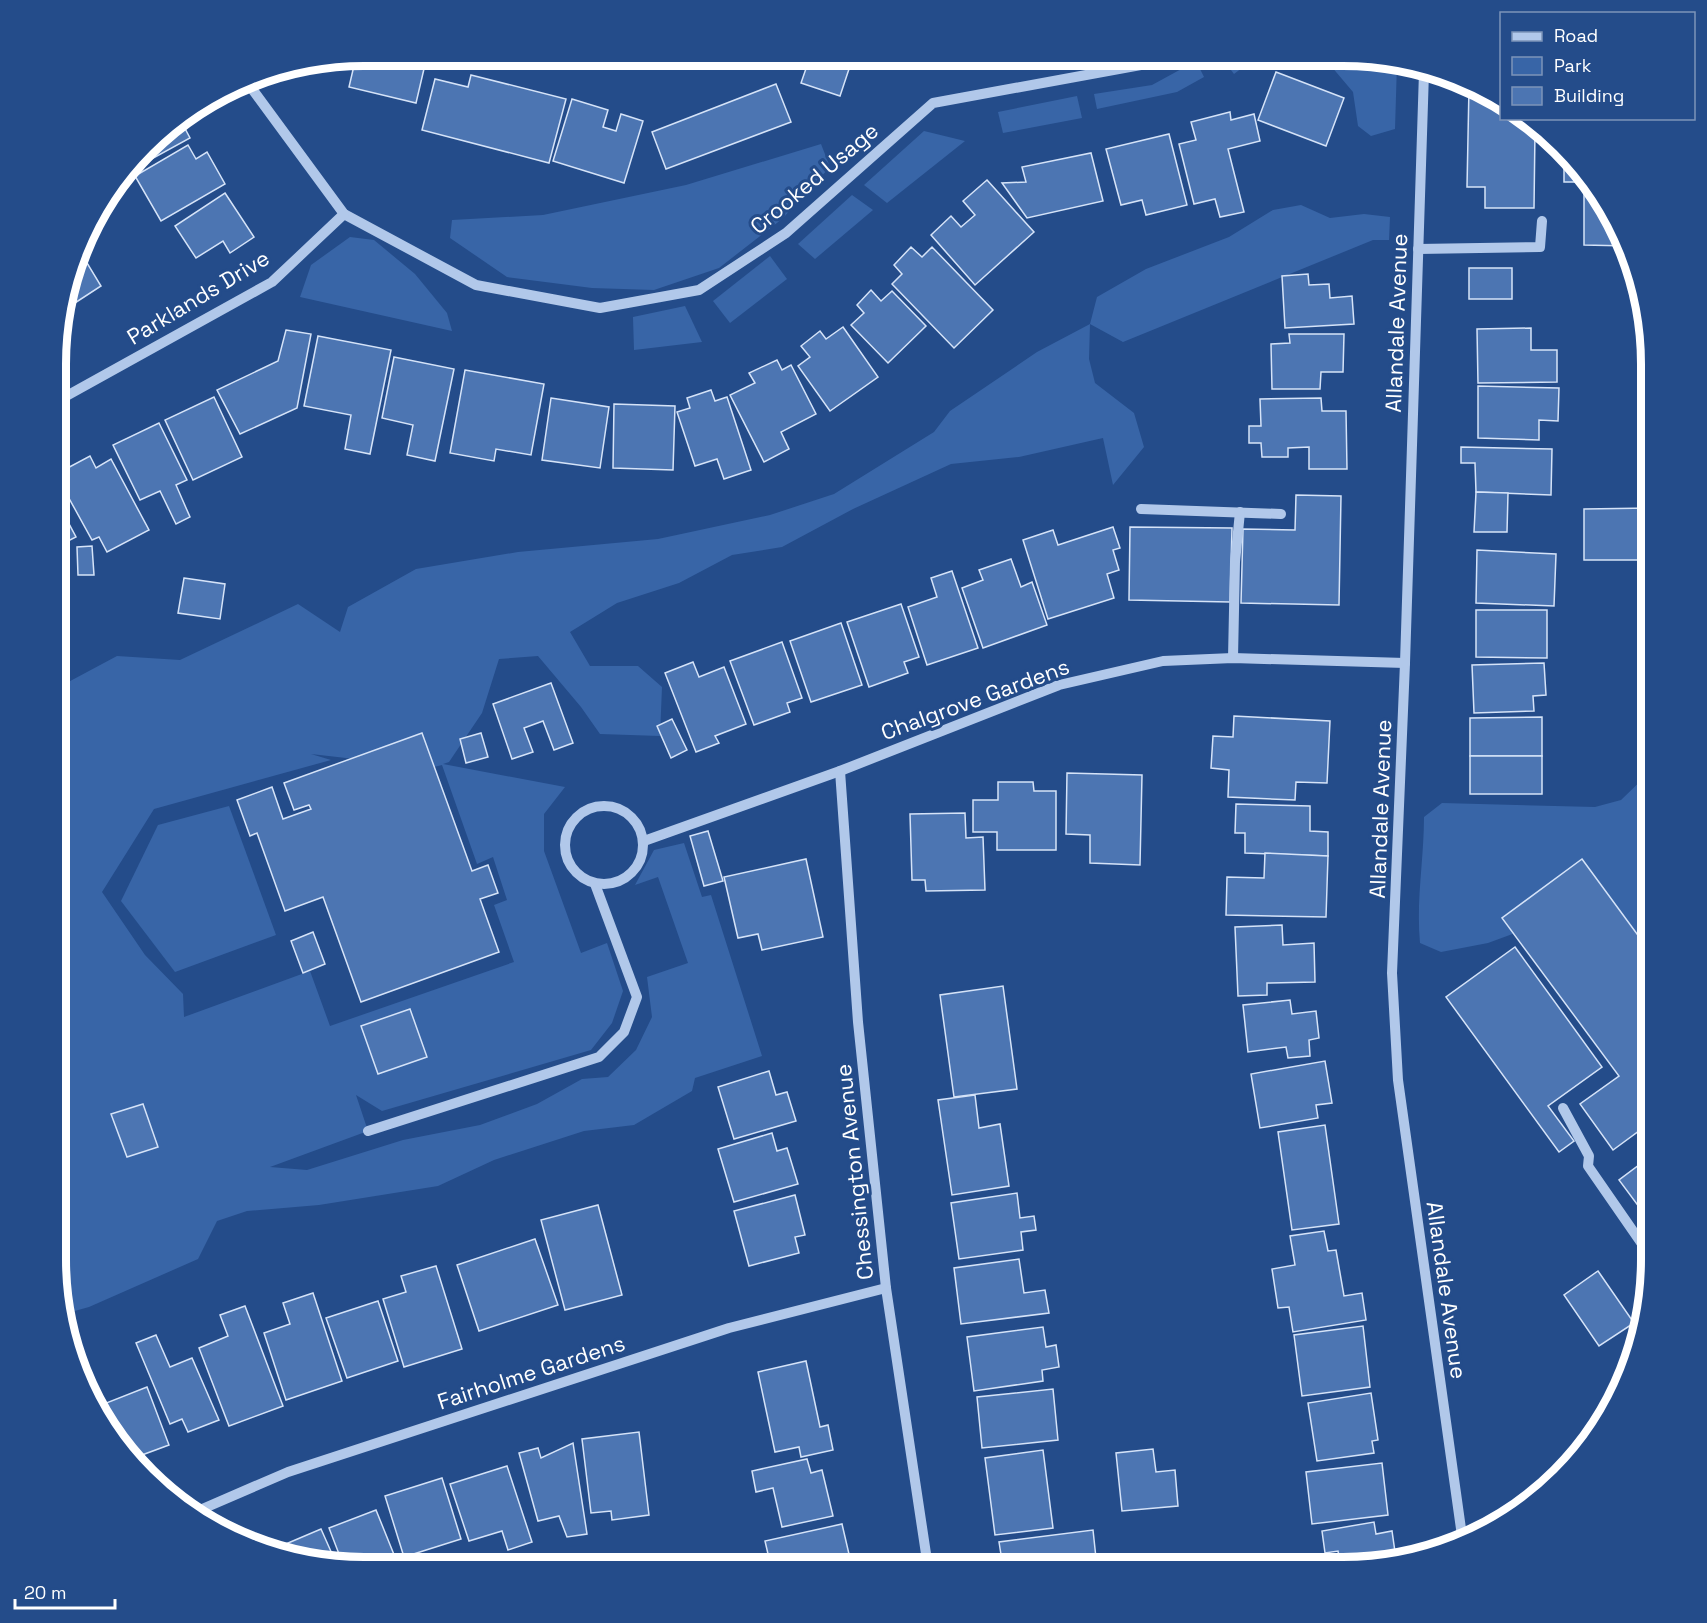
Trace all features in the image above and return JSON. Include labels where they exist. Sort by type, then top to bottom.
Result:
[{"type":"street","name":"Crooked Usage","points":[[252,88],[344,214],[477,285],[600,308],[699,291],[786,233],[933,103],[1135,66]]},
{"type":"street","name":"Allandale Avenue","points":[[1424,77],[1405,663],[1392,973],[1398,1080],[1461,1532]]},
{"type":"street","name":"Parklands Drive","points":[[66,396],[272,282],[344,214]]},
{"type":"street","points":[[1418,249],[1540,247],[1542,221]]},
{"type":"street","points":[[1142,509],[1281,513]]},
{"type":"street","points":[[1233,658],[1235,562],[1240,512]]},
{"type":"street","name":"Chalgrove Gardens","points":[[644,841],[840,771],[1059,685],[1163,661],[1233,658],[1405,663]]},
{"type":"street","name":"Chessington Avenue","points":[[840,771],[858,1022],[886,1288],[926,1557]]},
{"type":"street","points":[[607,806],[619,808],[631,816],[640,828],[644,841],[641,861],[633,872],[616,883],[595,884],[574,871],[567,858],[567,836],[576,817],[592,808],[607,806]]},
{"type":"street","points":[[368,1131],[599,1057],[624,1032],[637,997],[595,884]]},
{"type":"street","points":[[1563,1108],[1589,1156],[1588,1166],[1641,1243]]},
{"type":"street","name":"Fairholme Gardens","points":[[203,1509],[288,1473],[729,1328],[886,1288]]},
{"type":"green space","points":[[1187,66],[1198,66],[1204,77],[1177,92],[1097,109],[1094,94],[1152,85]]},
{"type":"green space","points":[[1228,66],[1244,66],[1234,74]]},
{"type":"green space","points":[[1331,66],[1397,71],[1395,129],[1371,136],[1358,126],[1353,92]]},
{"type":"green space","points":[[1077,96],[1082,118],[1003,133],[998,112]]},
{"type":"green space","points":[[924,131],[965,141],[887,203],[864,185]]},
{"type":"green space","points":[[821,144],[830,167],[782,219],[719,268],[654,290],[592,288],[507,277],[450,238],[452,220],[543,215],[686,185]]},
{"type":"green space","points":[[852,195],[873,210],[815,259],[798,244]]},
{"type":"green space","points":[[1301,205],[1330,218],[1364,214],[1390,217],[1389,240],[1373,240],[1123,342],[1090,324],[1097,297],[1146,269],[1229,237],[1273,210]]},
{"type":"green space","points":[[350,237],[374,240],[415,274],[447,313],[452,331],[300,297],[311,265]]},
{"type":"green space","points":[[770,256],[787,279],[730,323],[713,301]]},
{"type":"green space","points":[[685,306],[702,342],[634,350],[633,317]]},
{"type":"green space","points":[[1090,324],[1089,359],[1095,383],[1134,413],[1144,447],[1113,485],[1103,438],[1019,457],[951,464],[853,509],[782,547],[732,555],[679,583],[617,603],[570,632],[590,666],[638,666],[662,687],[660,736],[600,734],[581,707],[538,656],[499,659],[482,713],[449,762],[443,764],[565,787],[544,814],[544,851],[581,953],[607,943],[623,991],[612,1023],[591,1050],[382,1111],[356,1095],[368,1131],[270,1167],[307,1170],[403,1140],[480,1125],[537,1104],[582,1079],[608,1077],[636,1050],[652,1017],[647,977],[688,963],[658,877],[635,885],[654,850],[684,843],[702,897],[711,895],[762,1056],[695,1078],[692,1091],[634,1125],[584,1131],[494,1160],[438,1186],[319,1205],[247,1211],[217,1221],[198,1259],[89,1307],[71,1312],[66,1259],[66,683],[117,656],[180,660],[298,604],[340,632],[348,607],[416,569],[518,552],[658,539],[770,515],[834,494],[934,432],[950,411],[1037,352]],"holes":[[[311,754],[381,762],[422,770],[442,765],[477,864],[493,857],[507,900],[494,905],[514,962],[330,1026],[310,971],[184,1017],[183,994],[145,955],[102,892],[154,809],[331,760]]]},
{"type":"green space","points":[[1641,781],[1641,973],[1534,926],[1488,943],[1441,952],[1420,943],[1419,912],[1424,817],[1442,803],[1595,807],[1621,800]]},
{"type":"green space","points":[[229,806],[276,935],[175,972],[121,901],[158,825]]},
{"type":"building","points":[[425,66],[416,103],[349,87],[354,67]]},
{"type":"building","points":[[807,66],[850,66],[840,96],[801,83]]},
{"type":"building","points":[[1276,72],[1344,98],[1326,146],[1258,120]]},
{"type":"building","points":[[471,75],[566,99],[549,163],[422,130],[435,79],[468,87]]},
{"type":"building","points":[[776,84],[791,122],[666,169],[652,132]]},
{"type":"building","points":[[1469,94],[1500,111],[1500,120],[1513,120],[1535,137],[1534,208],[1485,208],[1485,187],[1467,187]]},
{"type":"building","points":[[572,99],[608,110],[603,127],[616,131],[621,114],[643,121],[624,183],[553,161]]},
{"type":"building","points":[[1230,112],[1231,120],[1254,114],[1260,141],[1228,149],[1244,212],[1220,217],[1215,199],[1194,204],[1179,144],[1196,140],[1191,122]]},
{"type":"building","points":[[184,127],[190,138],[144,163]]},
{"type":"building","points":[[1169,134],[1187,205],[1146,215],[1142,200],[1121,205],[1106,149]]},
{"type":"building","points":[[188,145],[196,159],[207,152],[225,184],[161,221],[135,176]]},
{"type":"building","points":[[1091,153],[1103,201],[1027,218],[1002,183],[1026,182],[1022,167]]},
{"type":"building","points":[[1564,165],[1578,182],[1564,182]]},
{"type":"building","points":[[987,180],[1034,232],[975,285],[931,235],[951,216],[961,227],[975,215],[963,201]]},
{"type":"building","points":[[1584,190],[1601,215],[1616,246],[1584,245]]},
{"type":"building","points":[[225,193],[254,237],[230,253],[223,241],[196,258],[175,226]]},
{"type":"building","points":[[911,247],[922,257],[932,247],[993,310],[954,348],[892,284],[902,274],[894,265]]},
{"type":"building","points":[[85,260],[101,286],[72,305]]},
{"type":"building","points":[[1469,268],[1512,268],[1512,299],[1469,299]]},
{"type":"building","points":[[1308,274],[1309,285],[1329,284],[1330,298],[1352,296],[1354,324],[1285,328],[1282,276]]},
{"type":"building","points":[[871,290],[881,301],[892,291],[926,326],[888,363],[851,325],[864,313],[857,305]]},
{"type":"building","points":[[843,327],[878,377],[830,411],[798,366],[810,357],[801,346],[820,331],[826,339]]},
{"type":"building","points":[[1531,328],[1531,350],[1557,350],[1557,382],[1478,383],[1477,329]]},
{"type":"building","points":[[286,330],[311,334],[297,408],[240,434],[217,390],[278,361]]},
{"type":"building","points":[[1289,334],[1344,334],[1343,372],[1321,372],[1320,389],[1272,389],[1271,344],[1290,343]]},
{"type":"building","points":[[318,336],[391,350],[370,454],[345,449],[351,415],[304,406]]},
{"type":"building","points":[[394,357],[454,369],[435,461],[407,455],[413,425],[382,418]]},
{"type":"building","points":[[777,360],[782,370],[791,365],[816,414],[781,432],[789,449],[764,462],[730,395],[755,383],[749,373]]},
{"type":"building","points":[[465,370],[544,384],[531,455],[496,449],[494,461],[450,453]]},
{"type":"building","points":[[1478,386],[1559,388],[1558,421],[1539,420],[1539,440],[1478,438]]},
{"type":"building","points":[[711,390],[715,401],[727,397],[751,470],[724,479],[717,459],[695,466],[677,412],[690,408],[687,398]]},
{"type":"building","points":[[214,397],[242,457],[193,480],[165,420]]},
{"type":"building","points":[[551,398],[609,407],[600,468],[542,460]]},
{"type":"building","points":[[1321,398],[1322,411],[1346,411],[1347,469],[1309,469],[1309,447],[1288,448],[1288,457],[1262,457],[1261,443],[1249,443],[1249,426],[1261,426],[1260,399]]},
{"type":"building","points":[[614,404],[675,406],[673,470],[613,468]]},
{"type":"building","points":[[159,423],[187,480],[176,485],[190,517],[176,524],[160,491],[140,500],[113,445]]},
{"type":"building","points":[[1461,447],[1552,449],[1551,495],[1476,492],[1475,463],[1461,463]]},
{"type":"building","points":[[90,456],[96,468],[111,459],[149,530],[107,552],[99,537],[92,540],[66,493],[66,469]]},
{"type":"building","points":[[1476,492],[1508,493],[1507,532],[1474,532]]},
{"type":"building","points":[[1296,495],[1341,496],[1339,605],[1241,603],[1243,529],[1295,530]]},
{"type":"building","points":[[1641,508],[1641,560],[1584,560],[1584,509]]},
{"type":"building","points":[[66,518],[76,537],[66,542]]},
{"type":"building","points":[[1113,527],[1120,548],[1113,550],[1119,570],[1107,574],[1114,598],[1048,619],[1023,540],[1053,530],[1058,545]]},
{"type":"building","points":[[1130,527],[1232,528],[1230,602],[1129,600]]},
{"type":"building","points":[[92,546],[94,575],[78,575],[77,547]]},
{"type":"building","points":[[1477,550],[1556,554],[1554,606],[1476,603]]},
{"type":"building","points":[[1011,559],[1021,587],[1032,582],[1047,625],[983,648],[962,588],[983,580],[979,570]]},
{"type":"building","points":[[952,571],[978,648],[927,665],[908,607],[937,597],[931,578]]},
{"type":"building","points":[[184,578],[225,584],[220,619],[178,613]]},
{"type":"building","points":[[901,604],[919,657],[904,662],[908,673],[869,687],[847,622]]},
{"type":"building","points":[[1476,610],[1547,610],[1547,658],[1476,657]]},
{"type":"building","points":[[841,623],[862,685],[811,702],[790,641]]},
{"type":"building","points":[[782,642],[802,698],[787,703],[790,712],[754,725],[730,661]]},
{"type":"building","points":[[693,662],[699,677],[724,667],[746,724],[715,736],[719,743],[696,752],[665,673]]},
{"type":"building","points":[[1544,663],[1546,695],[1533,696],[1534,711],[1474,713],[1472,665]]},
{"type":"building","points":[[551,683],[573,743],[554,750],[543,721],[524,728],[533,752],[512,759],[493,704]]},
{"type":"building","points":[[1234,716],[1330,721],[1327,783],[1296,782],[1295,800],[1228,797],[1229,770],[1211,768],[1213,736],[1233,737]]},
{"type":"building","points":[[1542,717],[1542,756],[1470,756],[1470,718]]},
{"type":"building","points":[[672,719],[687,750],[671,758],[657,726]]},
{"type":"building","points":[[422,733],[472,871],[488,865],[498,893],[480,899],[499,952],[361,1002],[323,897],[285,911],[257,833],[250,836],[237,800],[272,787],[283,819],[311,809],[309,805],[294,810],[284,783]]},
{"type":"building","points":[[481,733],[488,757],[466,763],[460,739]]},
{"type":"building","points":[[1470,756],[1542,756],[1542,794],[1470,794]]},
{"type":"building","points":[[1067,773],[1142,775],[1140,865],[1090,863],[1090,835],[1066,834]]},
{"type":"building","points":[[998,782],[1033,782],[1034,791],[1056,791],[1056,850],[997,850],[997,832],[973,832],[973,800],[998,800]]},
{"type":"building","points":[[1236,804],[1310,806],[1310,831],[1328,832],[1328,856],[1245,853],[1245,833],[1235,833]]},
{"type":"building","points":[[965,813],[966,838],[983,837],[985,890],[926,891],[925,880],[912,880],[910,814]]},
{"type":"building","points":[[708,831],[723,881],[704,886],[690,836]]},
{"type":"building","points":[[1265,853],[1328,856],[1326,917],[1226,915],[1227,877],[1264,878]]},
{"type":"building","points":[[806,859],[823,937],[762,950],[758,934],[738,938],[724,877]]},
{"type":"building","points":[[1582,859],[1641,939],[1641,1129],[1613,1150],[1580,1104],[1619,1076],[1502,918]]},
{"type":"building","points":[[1282,925],[1283,945],[1314,943],[1315,982],[1267,983],[1267,995],[1238,996],[1235,927]]},
{"type":"building","points":[[313,932],[325,964],[303,973],[291,941]]},
{"type":"building","points":[[1515,947],[1602,1067],[1548,1106],[1574,1141],[1559,1152],[1446,997]]},
{"type":"building","points":[[1003,986],[1017,1089],[954,1097],[940,995]]},
{"type":"building","points":[[1290,1000],[1292,1014],[1316,1011],[1319,1038],[1309,1040],[1310,1056],[1288,1058],[1286,1047],[1248,1052],[1243,1005]]},
{"type":"building","points":[[410,1009],[427,1057],[378,1074],[361,1026]]},
{"type":"building","points":[[1325,1061],[1332,1103],[1316,1105],[1318,1118],[1260,1128],[1251,1074]]},
{"type":"building","points":[[769,1071],[776,1095],[787,1092],[796,1121],[734,1139],[718,1087]]},
{"type":"building","points":[[975,1095],[979,1128],[1000,1124],[1009,1186],[952,1195],[938,1100]]},
{"type":"building","points":[[143,1104],[158,1147],[127,1157],[111,1114]]},
{"type":"building","points":[[1325,1125],[1339,1224],[1292,1230],[1278,1132]]},
{"type":"building","points":[[772,1133],[777,1151],[787,1148],[798,1184],[734,1202],[718,1149]]},
{"type":"building","points":[[1641,1164],[1641,1210],[1619,1180]]},
{"type":"building","points":[[1017,1193],[1020,1218],[1034,1216],[1036,1230],[1021,1232],[1023,1250],[959,1259],[951,1203]]},
{"type":"building","points":[[795,1195],[805,1235],[795,1237],[799,1253],[749,1266],[734,1211]]},
{"type":"building","points":[[598,1205],[622,1295],[565,1310],[541,1220]]},
{"type":"building","points":[[1324,1231],[1328,1251],[1336,1250],[1344,1296],[1362,1293],[1366,1320],[1293,1332],[1289,1307],[1278,1308],[1272,1269],[1295,1265],[1290,1236]]},
{"type":"building","points":[[535,1239],[558,1305],[479,1331],[457,1265]]},
{"type":"building","points":[[1019,1259],[1024,1293],[1045,1290],[1049,1313],[961,1324],[954,1268]]},
{"type":"building","points":[[436,1266],[462,1349],[404,1367],[383,1299],[406,1292],[401,1276]]},
{"type":"building","points":[[1598,1271],[1634,1323],[1599,1346],[1564,1295]]},
{"type":"building","points":[[313,1293],[342,1381],[286,1400],[264,1333],[290,1324],[283,1303]]},
{"type":"building","points":[[378,1301],[398,1361],[347,1378],[326,1318]]},
{"type":"building","points":[[245,1306],[283,1406],[229,1426],[199,1348],[228,1336],[220,1315]]},
{"type":"building","points":[[1363,1326],[1370,1387],[1302,1396],[1294,1335]]},
{"type":"building","points":[[1043,1327],[1046,1347],[1056,1345],[1059,1367],[1042,1370],[1043,1381],[974,1391],[967,1337]]},
{"type":"building","points":[[156,1335],[170,1367],[192,1358],[219,1420],[188,1432],[182,1419],[170,1424],[136,1343]]},
{"type":"building","points":[[806,1361],[820,1427],[828,1425],[833,1450],[801,1457],[799,1447],[775,1452],[758,1372]]},
{"type":"building","points":[[147,1387],[169,1445],[140,1456],[104,1404]]},
{"type":"building","points":[[1053,1389],[1058,1440],[982,1448],[977,1397]]},
{"type":"building","points":[[1371,1393],[1378,1440],[1372,1441],[1374,1453],[1317,1461],[1308,1403]]},
{"type":"building","points":[[639,1432],[649,1515],[612,1520],[611,1511],[591,1513],[582,1439]]},
{"type":"building","points":[[573,1443],[587,1534],[567,1537],[559,1516],[538,1521],[519,1453],[538,1448],[541,1458]]},
{"type":"building","points":[[1153,1449],[1156,1472],[1175,1470],[1178,1506],[1122,1511],[1116,1453]]},
{"type":"building","points":[[1043,1450],[1053,1528],[995,1535],[985,1458]]},
{"type":"building","points":[[807,1459],[811,1473],[822,1470],[833,1516],[782,1527],[773,1488],[756,1492],[752,1471]]},
{"type":"building","points":[[1382,1463],[1388,1515],[1312,1524],[1306,1472]]},
{"type":"building","points":[[507,1466],[532,1542],[508,1550],[502,1531],[469,1541],[450,1484]]},
{"type":"building","points":[[442,1478],[461,1539],[404,1557],[385,1496]]},
{"type":"building","points":[[376,1510],[395,1557],[340,1555],[329,1528]]},
{"type":"building","points":[[1374,1522],[1376,1534],[1392,1531],[1395,1552],[1343,1557],[1339,1557],[1338,1551],[1325,1553],[1322,1531]]},
{"type":"building","points":[[842,1524],[850,1557],[769,1557],[765,1541]]},
{"type":"building","points":[[321,1529],[332,1555],[306,1551],[282,1545]]},
{"type":"building","points":[[1093,1530],[1096,1557],[1001,1557],[999,1542]]}]
